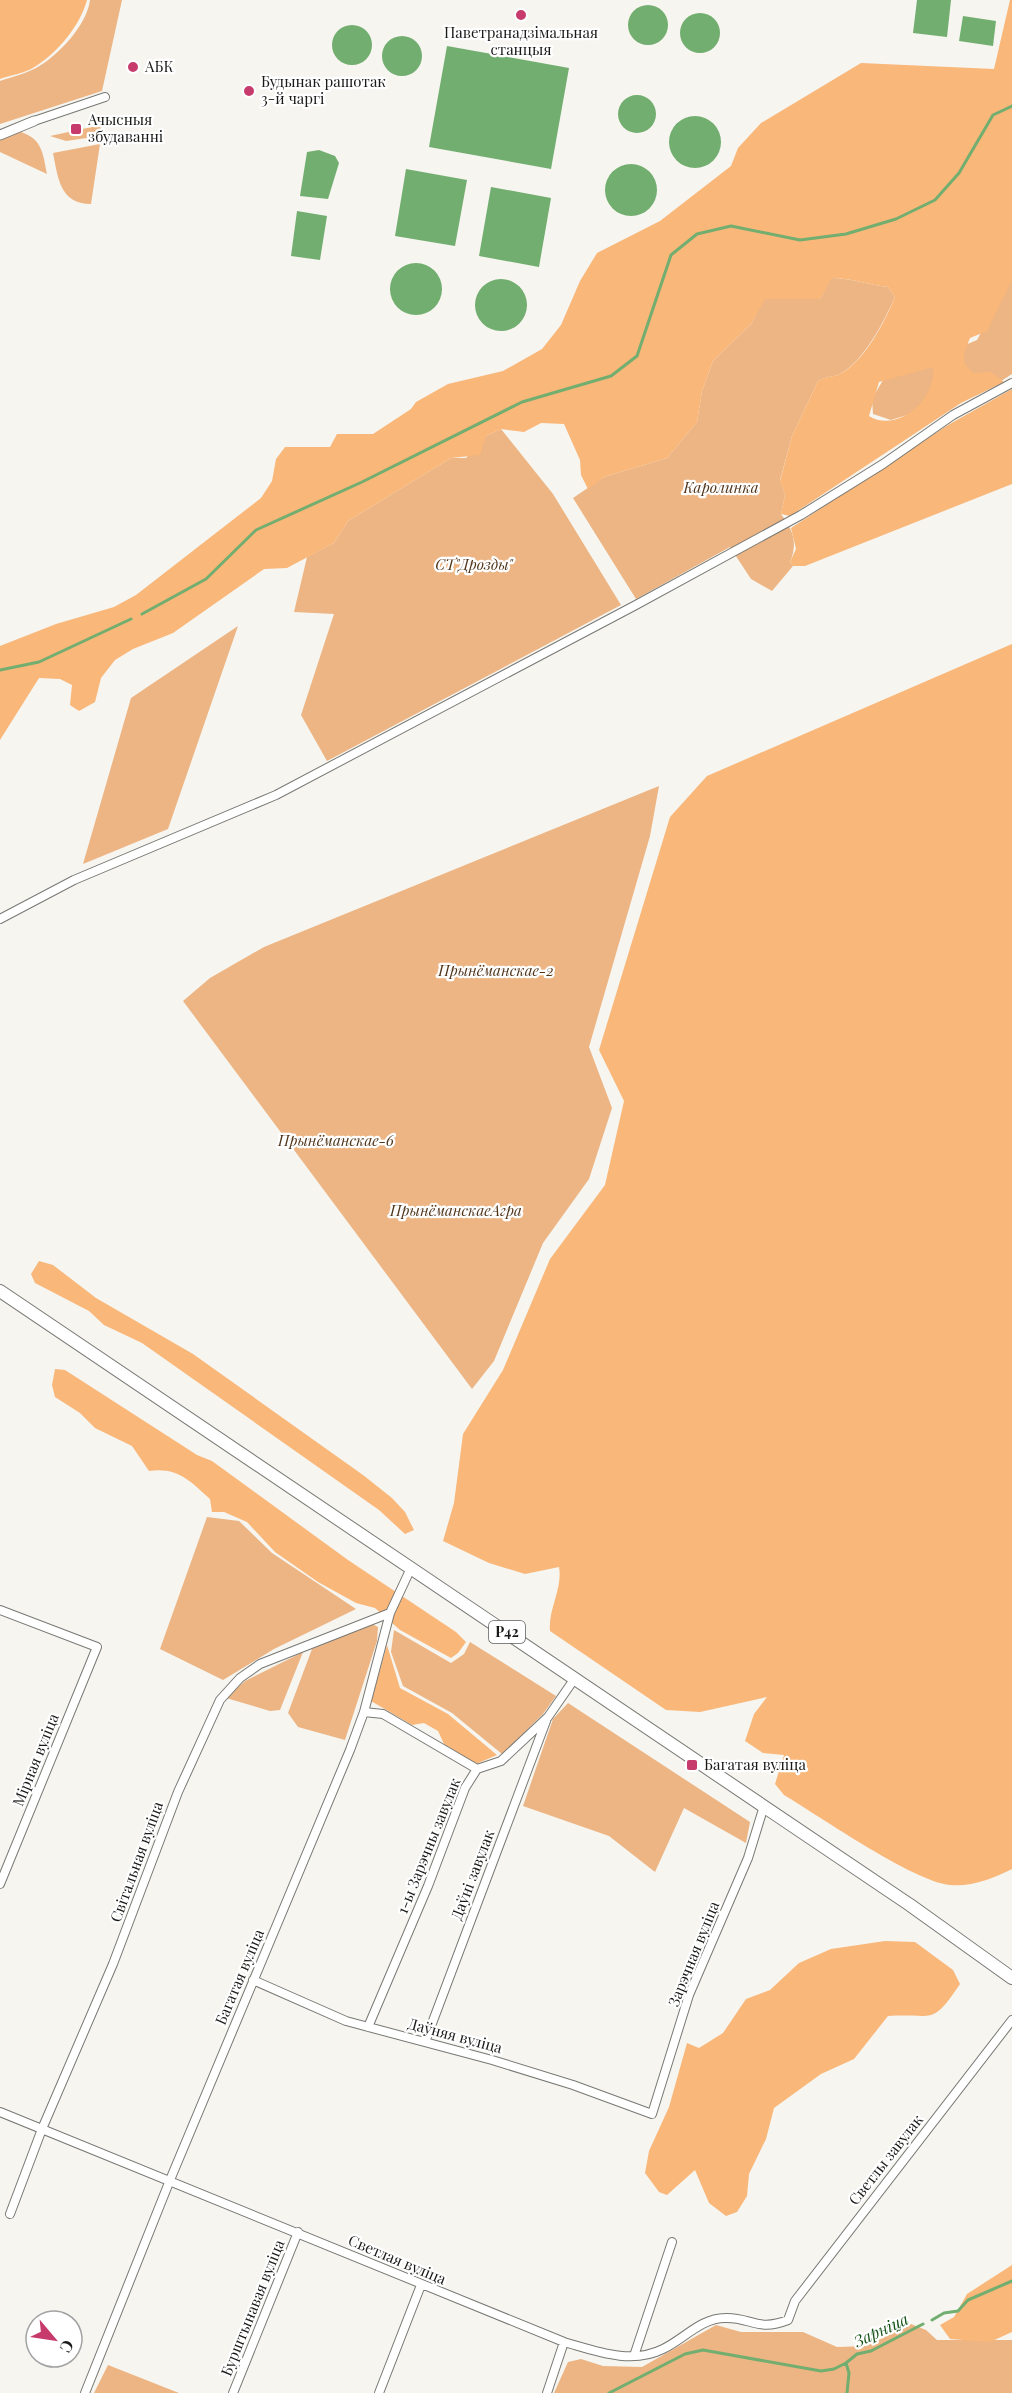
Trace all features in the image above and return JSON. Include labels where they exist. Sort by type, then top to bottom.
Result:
[{"type":"main road","name":"Р42","points":[[0,1291],[764,1806],[1012,1978]]},
{"type":"street","points":[[0,135],[105,97]]},
{"type":"street","points":[[0,918],[74,880],[276,795],[634,606],[801,515],[883,464],[953,415],[1012,383]]},
{"type":"street","name":"Багатая вуліца","points":[[85,2393],[170,2180],[350,1750],[364,1712],[390,1613],[411,1568]]},
{"type":"street","name":"Мірная вуліца","points":[[0,1610],[97,1647],[0,1884]]},
{"type":"street","name":"Світальная вуліца","points":[[10,2214],[42,2129],[113,1964],[178,1792],[220,1700],[240,1678],[260,1664],[390,1613]]},
{"type":"street","name":"1-ы Зарэчны завулак","points":[[368,2027],[428,1886],[465,1788],[477,1769],[501,1761],[548,1718],[575,1678]]},
{"type":"street","points":[[364,1712],[383,1714],[477,1769]]},
{"type":"street","name":"Даўні завулак","points":[[424,2042],[548,1718]]},
{"type":"street","name":"Зарэчная вуліца","points":[[652,2114],[689,1995],[748,1858],[764,1806]]},
{"type":"street","name":"Даўняя вуліца","points":[[253,1980],[346,2021],[564,2082],[652,2114]]},
{"type":"street","name":"Светлы завулак","points":[[788,2320],[795,2301],[1012,2020]]},
{"type":"street","name":"Светлая вуліца","points":[[0,2112],[298,2232],[421,2285],[564,2342],[609,2355],[647,2355],[665,2348],[704,2323],[725,2318],[761,2326],[788,2320]]},
{"type":"street","name":"Бурштынавая вуліца","points":[[233,2393],[298,2232]]},
{"type":"street","points":[[634,2356],[672,2242]]},
{"type":"street","points":[[379,2393],[421,2285]]},
{"type":"street","points":[[547,2393],[564,2342]]},
{"type":"green space","points":[[90,0],[122,0],[102,91],[0,124],[0,81],[32,70],[45,63],[62,48],[83,19]]},
{"type":"green space","points":[[101,125],[100,136],[66,141],[50,136]]},
{"type":"green space","points":[[21,132],[37,143],[43,153],[47,174],[0,152],[0,138]]},
{"type":"green space","points":[[100,144],[91,204],[73,200],[62,188],[53,153]]},
{"type":"green space","points":[[1012,274],[1012,374],[989,389],[891,420],[873,414],[872,399],[883,380],[977,340]]},
{"type":"green space","name":"Каролинка","points":[[831,278],[888,287],[895,297],[873,339],[858,359],[840,374],[818,381],[792,436],[780,480],[785,495],[781,514],[789,526],[794,543],[790,562],[793,566],[772,591],[751,579],[730,547],[636,599],[573,498],[604,477],[667,458],[697,422],[702,391],[713,361],[751,324],[764,299],[820,299]]},
{"type":"green space","name":"СТ\"Дрозды\"","points":[[501,429],[553,494],[621,605],[327,761],[301,715],[334,614],[294,612],[307,557],[334,543],[348,521],[451,458],[466,458],[486,436]]},
{"type":"green space","points":[[238,626],[168,829],[83,864],[131,698]]},
{"type":"green space","name":"Прынёманскае-2","points":[[659,786],[650,836],[589,1047],[612,1108],[589,1179],[543,1243],[494,1361],[472,1389],[183,1001],[210,978],[264,947]]},
{"type":"green space","points":[[207,1517],[239,1521],[272,1553],[356,1609],[274,1649],[223,1680],[160,1649]]},
{"type":"green space","points":[[372,1624],[378,1627],[377,1641],[345,1740],[298,1727],[288,1713],[312,1649]]},
{"type":"green space","points":[[394,1630],[451,1663],[464,1654],[470,1642],[556,1696],[543,1714],[502,1754],[452,1713],[403,1686],[391,1652]]},
{"type":"green space","points":[[303,1652],[280,1710],[270,1711],[226,1698],[245,1681]]},
{"type":"green space","points":[[568,1703],[750,1822],[746,1843],[684,1808],[655,1872],[609,1836],[523,1806],[553,1719]]},
{"type":"green space","points":[[911,2324],[926,2330],[937,2340],[1012,2340],[1012,2393],[554,2393],[568,2362],[581,2359],[603,2366],[642,2367],[716,2325],[741,2332],[803,2332],[837,2347],[866,2346]]},
{"type":"green space","points":[[108,2365],[179,2393],[94,2393]]},
{"type":"shaded area","points":[[0,0],[87,0],[74,29],[52,53],[32,68],[0,79]]},
{"type":"shaded area","points":[[917,0],[951,0],[947,37],[913,33]]},
{"type":"shaded area","points":[[1010,0],[1012,0],[1012,280],[987,331],[970,338],[964,353],[964,363],[973,373],[991,372],[1004,382],[961,403],[790,516],[781,514],[785,495],[780,481],[792,436],[818,381],[840,374],[858,360],[880,328],[895,297],[888,287],[832,278],[820,299],[765,299],[751,324],[713,361],[702,391],[697,422],[667,458],[604,477],[588,489],[581,475],[580,460],[564,424],[541,423],[524,432],[501,429],[486,436],[480,455],[451,458],[348,521],[334,543],[287,568],[264,569],[173,633],[133,649],[115,660],[101,678],[95,702],[79,711],[70,705],[72,685],[60,679],[39,678],[0,740],[0,646],[56,624],[114,607],[136,595],[261,498],[272,481],[276,459],[285,447],[330,447],[337,434],[373,434],[411,409],[416,402],[448,384],[503,371],[542,349],[561,325],[580,281],[597,253],[660,221],[731,166],[738,148],[761,123],[861,63],[994,69]],"holes":[[[933,367],[933,379],[922,401],[903,417],[880,420],[869,416],[879,382]]]},
{"type":"shaded area","points":[[648,5],[656,6],[662,11],[667,17],[667,33],[662,39],[656,44],[648,45],[640,44],[634,39],[629,33],[628,25],[629,17],[634,11],[640,6]]},
{"type":"shaded area","points":[[700,13],[708,14],[714,19],[719,25],[719,41],[714,47],[708,52],[700,53],[692,52],[686,47],[681,41],[680,33],[681,25],[686,19],[692,14]]},
{"type":"shaded area","points":[[963,16],[996,21],[993,46],[959,41]]},
{"type":"shaded area","points":[[352,25],[360,26],[366,31],[371,37],[371,53],[366,59],[360,64],[352,65],[344,64],[338,59],[333,53],[332,45],[333,37],[338,31],[344,26]]},
{"type":"shaded area","points":[[402,36],[410,37],[416,42],[421,48],[421,64],[416,70],[410,75],[402,76],[394,75],[388,70],[383,64],[382,56],[383,48],[388,42],[394,37]]},
{"type":"shaded area","points":[[447,46],[569,68],[551,169],[429,147]]},
{"type":"shaded area","points":[[637,95],[650,101],[656,114],[650,127],[637,133],[624,127],[618,114],[624,101]]},
{"type":"shaded area","points":[[690,116],[700,116],[709,120],[717,128],[721,142],[717,156],[709,164],[700,168],[690,168],[681,164],[673,156],[669,147],[669,137],[673,128],[681,120]]},
{"type":"shaded area","points":[[319,150],[335,156],[339,163],[328,199],[300,196],[307,152]]},
{"type":"shaded area","points":[[626,164],[636,164],[645,168],[653,176],[657,190],[653,204],[645,212],[636,216],[626,216],[617,212],[609,204],[605,195],[605,185],[609,176],[617,168]]},
{"type":"shaded area","points":[[406,169],[467,180],[455,246],[395,236]]},
{"type":"shaded area","points":[[491,187],[551,198],[539,267],[479,256]]},
{"type":"shaded area","points":[[297,211],[327,216],[320,260],[291,256]]},
{"type":"shaded area","points":[[411,263],[421,263],[430,267],[438,275],[442,289],[438,303],[430,311],[421,315],[411,315],[402,311],[394,303],[390,294],[390,284],[394,275],[402,267]]},
{"type":"shaded area","points":[[496,279],[506,279],[515,283],[523,291],[527,305],[523,319],[515,327],[506,331],[496,331],[487,327],[479,319],[475,310],[475,300],[479,291],[487,283]]},
{"type":"shaded area","points":[[1012,389],[1012,484],[805,566],[793,566],[790,562],[796,549],[791,528],[948,425]]},
{"type":"shaded area","points":[[1012,644],[1012,1869],[975,1883],[950,1885],[933,1881],[891,1861],[784,1795],[775,1784],[784,1755],[763,1753],[745,1741],[754,1714],[767,1697],[700,1712],[666,1710],[550,1631],[551,1615],[559,1583],[559,1567],[525,1574],[489,1563],[443,1541],[454,1503],[463,1434],[503,1370],[550,1259],[605,1185],[624,1101],[599,1050],[670,817],[707,776]]},
{"type":"shaded area","points":[[39,1261],[53,1265],[96,1298],[193,1354],[363,1475],[392,1498],[405,1512],[414,1530],[405,1534],[379,1510],[142,1343],[104,1325],[89,1311],[35,1283],[31,1274]]},
{"type":"shaded area","points":[[55,1369],[65,1370],[197,1455],[212,1461],[348,1560],[456,1632],[466,1642],[451,1658],[400,1630],[375,1608],[356,1603],[318,1582],[275,1552],[247,1522],[224,1512],[212,1512],[210,1499],[183,1477],[168,1471],[149,1471],[132,1446],[95,1428],[80,1413],[55,1397],[52,1385]]},
{"type":"shaded area","points":[[387,1645],[400,1688],[448,1714],[497,1755],[476,1764],[444,1744],[438,1731],[424,1723],[412,1725],[371,1701]]},
{"type":"shaded area","points":[[885,1941],[915,1942],[953,1970],[960,1984],[943,2007],[931,2015],[888,2016],[854,2059],[821,2074],[774,2108],[766,2139],[749,2174],[747,2196],[737,2212],[726,2216],[709,2203],[695,2170],[667,2195],[659,2192],[645,2173],[649,2151],[669,2107],[687,2043],[699,2048],[723,2033],[746,1999],[770,1990],[799,1963],[831,1949]]},
{"type":"shaded area","points":[[1012,2265],[1012,2332],[990,2342],[950,2339],[940,2325],[954,2317],[967,2294]]},
{"type":"waterway","points":[[142,614],[206,579],[256,530],[362,482],[522,402],[611,376],[637,356],[671,255],[697,234],[731,226],[800,240],[846,234],[896,219],[935,200],[959,173],[993,115],[1012,106]]},
{"type":"waterway","points":[[0,670],[39,662],[131,619]]},
{"type":"waterway","name":"Зарніца","points":[[932,2320],[944,2313],[958,2311],[968,2300],[1012,2281]]},
{"type":"waterway","name":"Зарніца","points":[[847,2393],[849,2373],[846,2363],[857,2354],[871,2351],[923,2324]]},
{"type":"waterway","points":[[609,2393],[685,2354],[703,2350],[821,2371],[834,2369],[846,2363]]},
{"type":"place","name":"Паветранадзімальная станцыя","points":[[521,15]]},
{"type":"place","name":"АБК","points":[[133,67]]},
{"type":"place","name":"Будынак рашотак 3-й чаргі","points":[[249,91]]},
{"type":"place","name":"Ачысныя збудаванні","points":[[76,129]]},
{"type":"place","name":"Багатая вуліца","points":[[692,1765]]},
{"type":"park label","name":"Прынёманскае-6","points":[[336,1141]]},
{"type":"park label","name":"ПрынёманскаеАгра","points":[[456,1211]]}]
